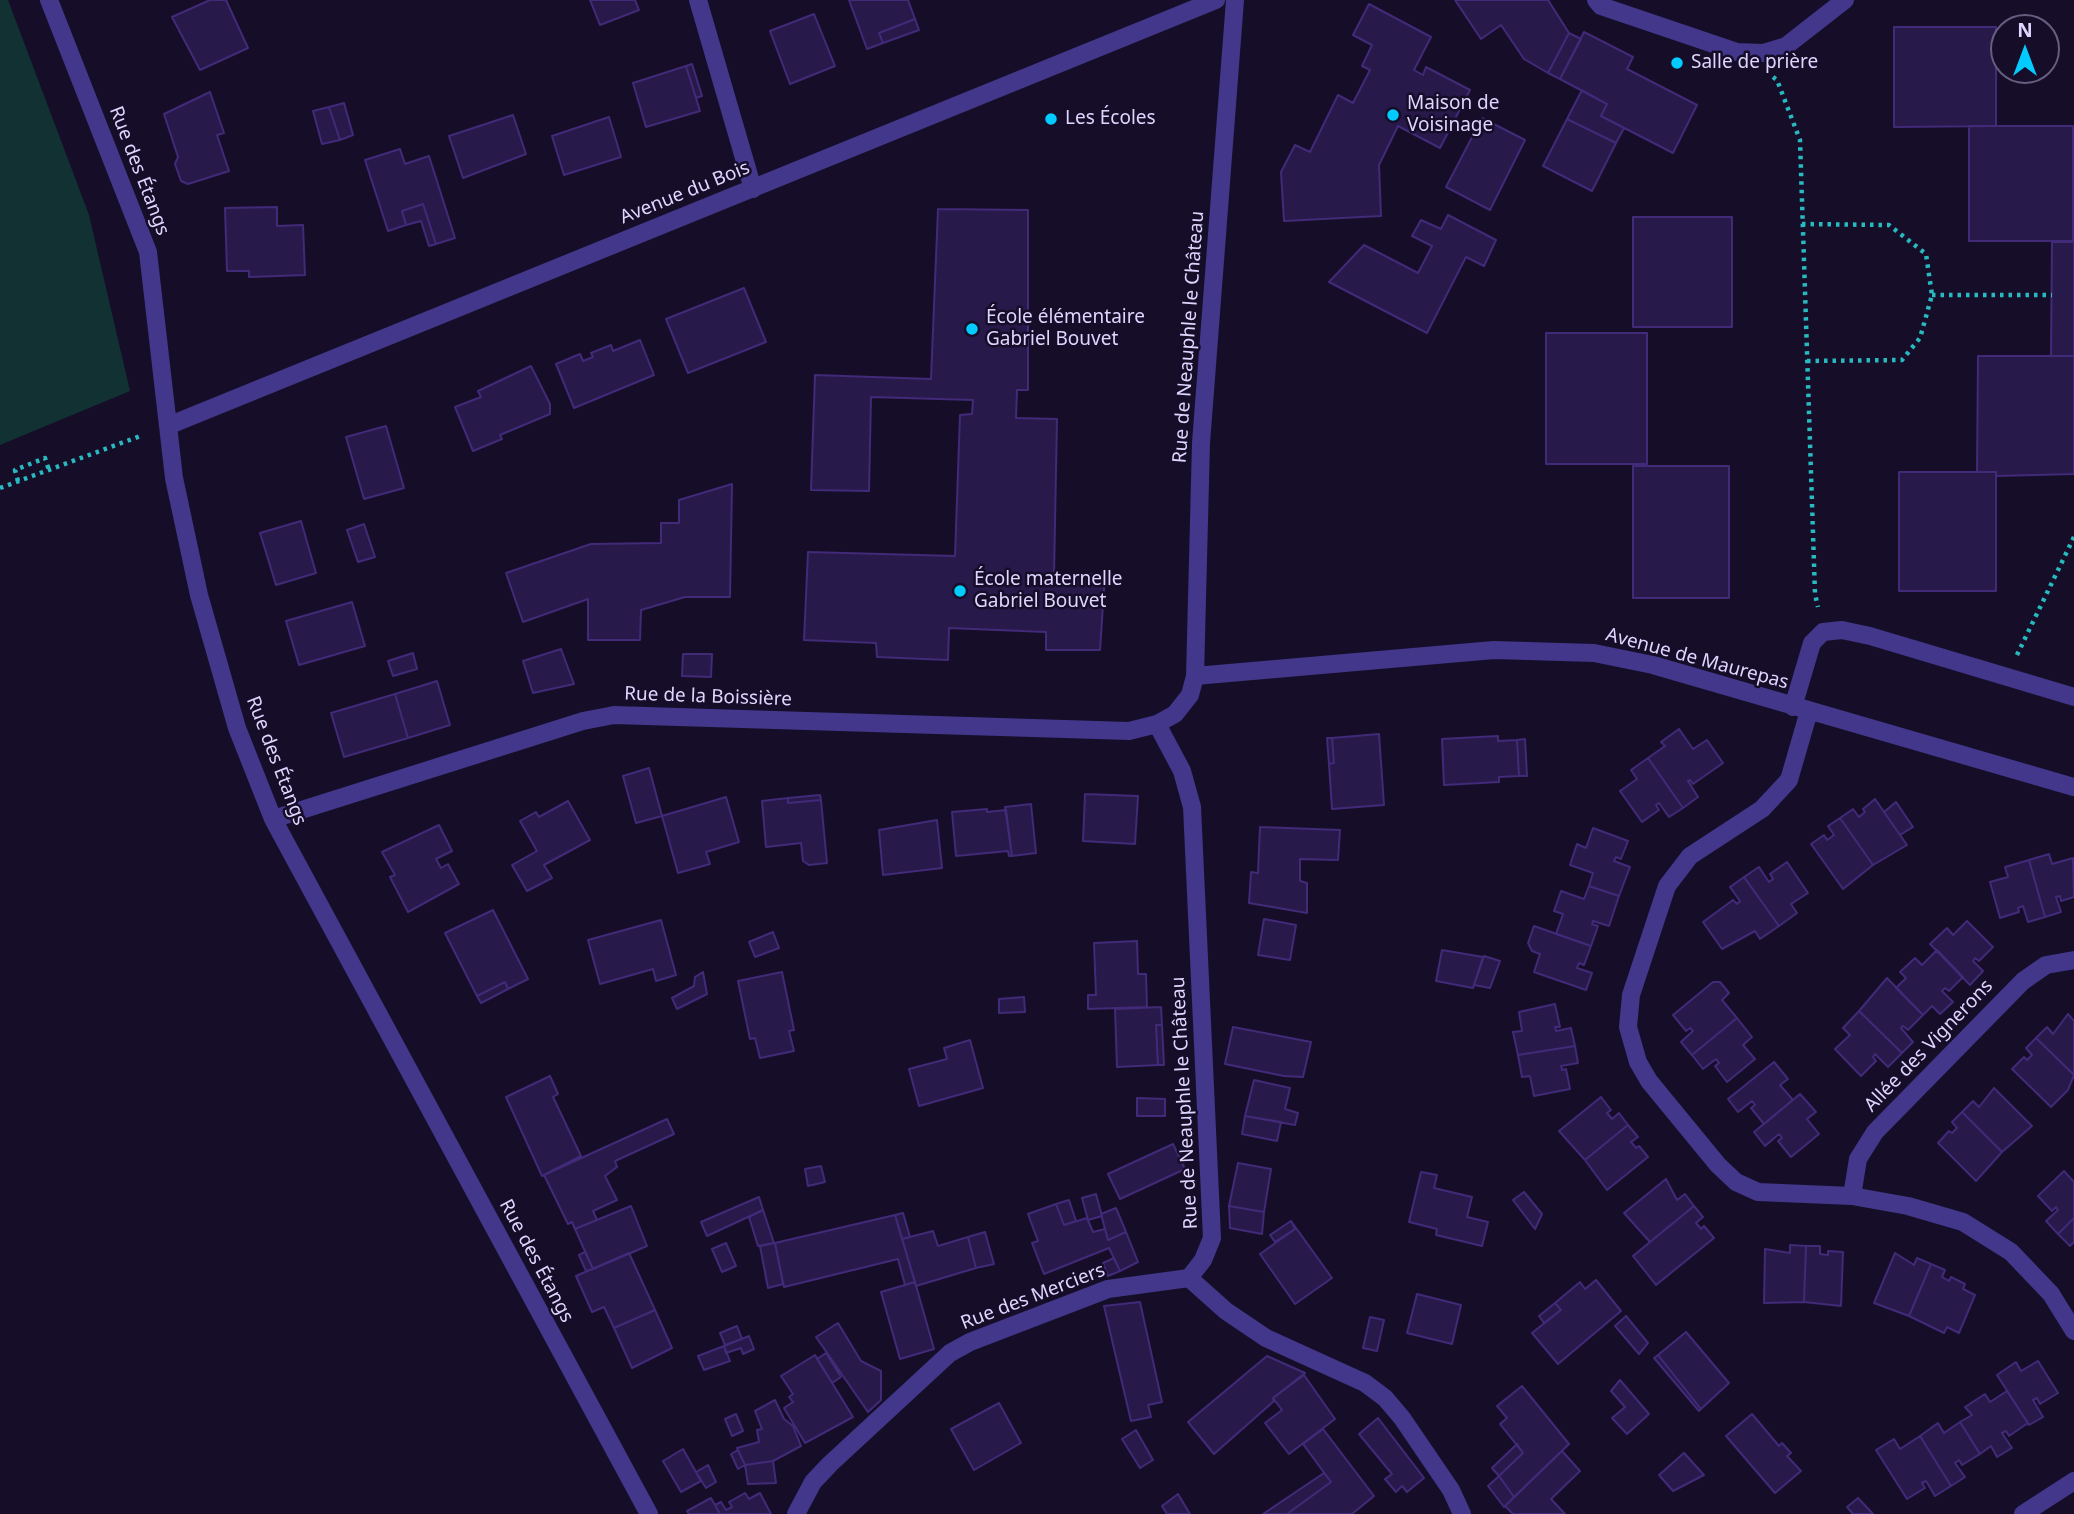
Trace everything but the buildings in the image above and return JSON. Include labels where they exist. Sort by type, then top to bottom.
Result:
[{"type":"street","name":"Rue des Étangs","points":[[49,0],[148,252],[174,478],[198,595],[237,728],[272,819],[649,1514]]},
{"type":"street","points":[[698,0],[753,189]]},
{"type":"street","name":"Avenue du Bois","points":[[170,425],[1216,0]]},
{"type":"street","name":"Rue de Neauphle le Château","points":[[1195,676],[1201,443],[1235,0]]},
{"type":"street","points":[[1596,0],[1601,6],[1737,52],[1763,53],[1786,46],[1845,0]]},
{"type":"street","points":[[2074,697],[1870,636],[1842,630],[1823,632],[1812,643],[1789,780],[1762,809],[1690,856],[1667,886],[1637,970],[1628,1027],[1637,1062],[1650,1082],[1718,1165],[1736,1182],[1758,1192],[1852,1196],[1908,1206],[1963,1222],[2011,1252],[2051,1294],[2074,1331]]},
{"type":"street","name":"Avenue de Maurepas","points":[[1195,676],[1494,650],[1594,653],[1653,665],[2074,787]]},
{"type":"street","points":[[1157,724],[1175,714],[1190,695],[1195,676]]},
{"type":"street","name":"Rue de la Boissière","points":[[272,819],[583,721],[614,715],[1129,731],[1157,724]]},
{"type":"street","name":"Rue de Neauphle le Château","points":[[1157,724],[1182,771],[1192,807],[1212,1238],[1203,1260],[1189,1278]]},
{"type":"street","name":"Allée des Vignerons","points":[[1852,1196],[1858,1159],[1875,1132],[2023,981],[2046,965],[2074,960]]},
{"type":"street","points":[[1189,1278],[1226,1311],[1266,1338],[1366,1383],[1385,1398],[1402,1418],[1444,1480],[1462,1514]]},
{"type":"street","name":"Rue des Merciers","points":[[796,1514],[813,1482],[830,1464],[950,1353],[970,1342],[1108,1289],[1189,1278]]},
{"type":"street","points":[[2023,1514],[2074,1481]]},
{"type":"path","points":[[1737,52],[1777,80],[1800,140],[1815,594],[1823,632]]},
{"type":"path","points":[[1802,224],[1889,225],[1926,254],[1932,295],[1920,338],[1902,360],[1806,360]]},
{"type":"path","points":[[1932,295],[2052,295]]},
{"type":"path","points":[[0,488],[170,425]]},
{"type":"path","points":[[18,481],[15,470],[45,458],[49,470]]},
{"type":"path","points":[[2006,678],[2074,537]]},
{"type":"green space","points":[[0,0],[8,0],[89,215],[130,391],[0,445]]},
{"type":"place","name":"Salle de prière","points":[[1677,63]]},
{"type":"place","name":"Maison de Voisinage","points":[[1393,115]]},
{"type":"place","name":"Les Écoles","points":[[1051,119]]},
{"type":"place","name":"École élémentaire Gabriel Bouvet","points":[[972,329]]},
{"type":"place","name":"École maternelle Gabriel Bouvet","points":[[960,591]]}]
